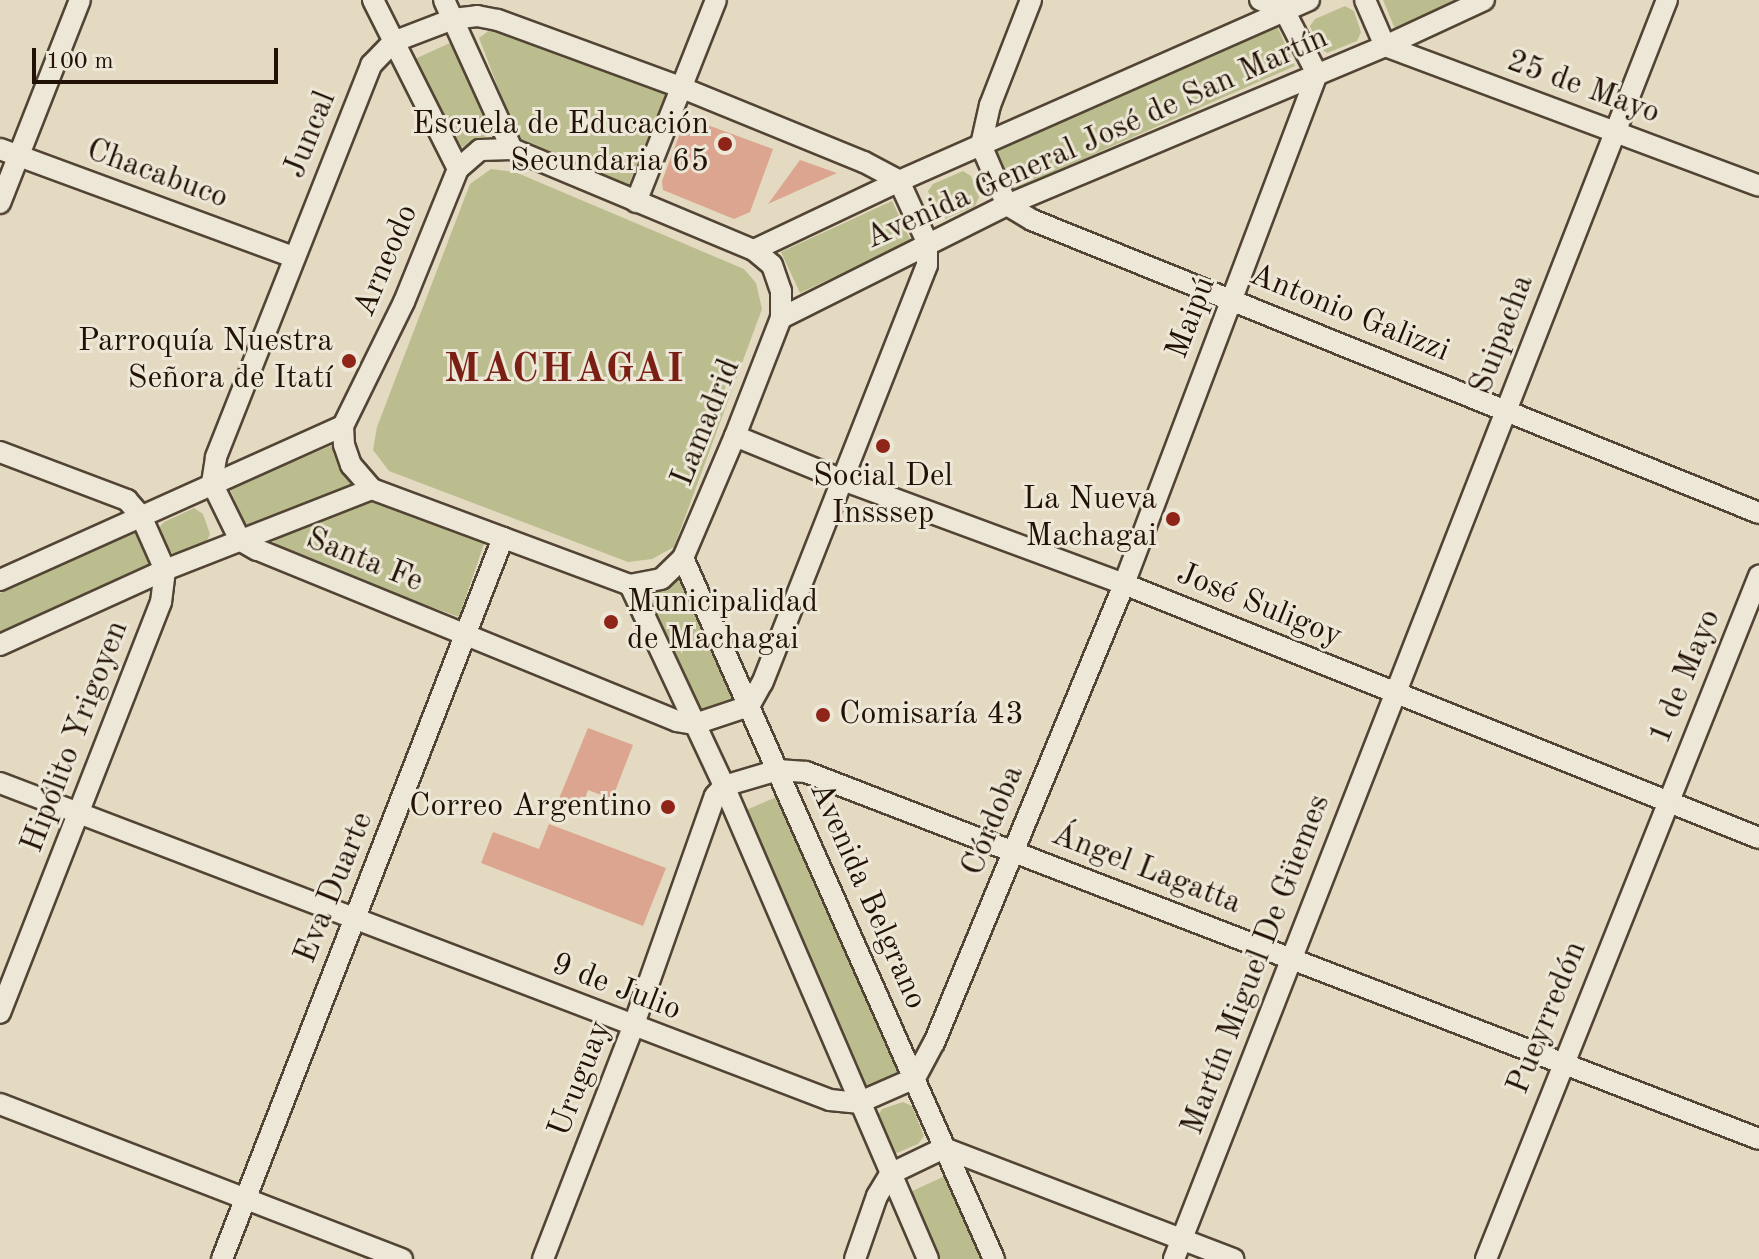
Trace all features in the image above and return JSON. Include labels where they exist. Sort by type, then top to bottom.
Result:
[{"type":"street","points":[[0,203],[9,153],[80,0]]},
{"type":"street","points":[[373,0],[458,169],[480,150],[512,149],[754,250]]},
{"type":"street","points":[[444,0],[512,149]]},
{"type":"street","points":[[636,202],[716,0]]},
{"type":"street","points":[[1007,205],[981,145],[990,105],[1031,0]]},
{"type":"street","points":[[1260,0],[1284,10],[1317,74]]},
{"type":"street","name":"Avenida General José de San Martín","points":[[754,250],[899,181],[1309,0]]},
{"type":"street","points":[[1365,0],[1385,46]]},
{"type":"street","name":"Avenida General José de San Martín","points":[[781,318],[927,242],[1007,205],[1385,46],[1484,0]]},
{"type":"street","name":"Suipacha","points":[[1396,692],[1667,0]]},
{"type":"street","points":[[393,42],[453,19],[477,16],[498,20],[680,87],[864,162],[899,181],[927,242],[927,265],[762,683],[749,706],[695,724]]},
{"type":"street","name":"Juncal","points":[[294,257],[371,65],[393,42]]},
{"type":"street","name":"25 de Mayo","points":[[1385,46],[1759,186]]},
{"type":"street","name":"Maipú","points":[[1124,584],[1317,74]]},
{"type":"street","name":"Chacabuco","points":[[9,153],[294,257]]},
{"type":"street","name":"Arneodo","points":[[343,426],[404,302],[458,169]]},
{"type":"street","name":"Antonio Galizzi","points":[[1007,205],[1032,220],[1759,513]]},
{"type":"street","name":"Lamadrid","points":[[630,585],[661,579],[683,558],[781,318],[781,291],[772,265],[754,250]]},
{"type":"street","points":[[240,540],[212,483],[216,457],[294,257]]},
{"type":"street","points":[[0,580],[343,426],[344,445],[351,465],[372,489],[630,585],[724,786],[858,1103],[928,1259]]},
{"type":"street","name":"José Suligoy","points":[[735,436],[843,480],[1124,584],[1759,838]]},
{"type":"street","points":[[0,452],[127,500],[141,516],[165,570]]},
{"type":"street","points":[[0,645],[165,570],[372,489]]},
{"type":"street","name":"Eva Duarte","points":[[222,1259],[503,538]]},
{"type":"street","name":"Santa Fe","points":[[240,540],[257,550],[677,721],[695,724]]},
{"type":"street","name":"Avenida Belgrano","points":[[683,558],[994,1259]]},
{"type":"street","name":"Hipólito Yrigoyen","points":[[0,1013],[161,602],[165,570]]},
{"type":"street","name":"1 de Mayo","points":[[1669,801],[1759,576]]},
{"type":"street","name":"Córdoba","points":[[915,1078],[934,1043],[1124,584]]},
{"type":"street","name":"Martín Miguel De Güemes","points":[[1174,1259],[1396,692]]},
{"type":"street","points":[[724,786],[778,770]]},
{"type":"street","name":"Ángel Lagatta","points":[[778,770],[806,772],[1759,1139]]},
{"type":"street","name":"9 de Julio","points":[[0,783],[633,1027],[830,1100],[858,1103]]},
{"type":"street","name":"Uruguay","points":[[543,1259],[633,1027],[715,796],[724,786]]},
{"type":"street","name":"Pueyrredón","points":[[1486,1259],[1669,801]]},
{"type":"street","points":[[858,1103],[915,1078]]},
{"type":"street","points":[[0,1104],[402,1259]]},
{"type":"street","points":[[855,1259],[877,1196],[890,1174],[944,1148],[1233,1259]]},
{"type":"green space","points":[[1383,0],[1457,0],[1395,29]]},
{"type":"green space","points":[[1345,6],[1354,11],[1361,32],[1357,41],[1327,53],[1319,47],[1310,26],[1315,19]]},
{"type":"green space","points":[[1277,26],[1295,66],[1008,192],[991,152]]},
{"type":"green space","points":[[491,29],[667,94],[628,186],[518,140],[479,38]]},
{"type":"green space","points":[[452,42],[495,132],[458,149],[415,59]]},
{"type":"green space","points":[[491,169],[515,172],[744,269],[756,283],[762,309],[674,547],[652,559],[628,562],[389,471],[373,450],[377,427],[470,184]]},
{"type":"green space","points":[[963,171],[971,176],[979,197],[975,206],[945,219],[937,212],[928,191],[933,184]]},
{"type":"green space","points":[[892,201],[911,241],[800,293],[781,252]]},
{"type":"green space","points":[[335,444],[352,484],[247,529],[230,489]]},
{"type":"green space","points":[[370,499],[485,541],[459,617],[276,551],[273,538]]},
{"type":"green space","points":[[194,508],[203,514],[210,534],[206,543],[176,556],[168,549],[159,528],[164,522]]},
{"type":"green space","points":[[135,531],[151,566],[0,634],[0,593]]},
{"type":"green space","points":[[682,577],[736,698],[699,714],[645,593]]},
{"type":"green space","points":[[781,795],[903,1073],[866,1089],[744,811]]},
{"type":"green space","points":[[903,1102],[912,1106],[924,1136],[918,1144],[897,1153],[890,1147],[876,1118],[882,1109]]},
{"type":"green space","points":[[945,1176],[981,1259],[937,1259],[908,1193]]},
{"type":"building","points":[[694,120],[773,149],[750,212],[734,219],[663,190],[662,181],[680,133],[688,135]]},
{"type":"building","points":[[800,160],[837,173],[768,204]]},
{"type":"building","points":[[588,728],[633,745],[612,799],[588,790],[581,810],[558,801]]},
{"type":"building","points":[[549,824],[666,868],[643,926],[481,863],[493,832],[539,849]]},
{"type":"place","name":"Escuela de Educación Secundaria 65","points":[[725,144]]},
{"type":"place","name":"Parroquía Nuestra Señora de Itatí","points":[[349,361]]},
{"type":"place","name":"Social Del Insssep","points":[[883,446]]},
{"type":"place","name":"La Nueva Machagai","points":[[1173,519]]},
{"type":"place","name":"Municipalidad de Machagai","points":[[611,622]]},
{"type":"place","name":"Comisaría 43","points":[[823,715]]},
{"type":"place","name":"Correo Argentino","points":[[668,807]]},
{"type":"district","name":"MACHAGAI","points":[[565,371]]}]
